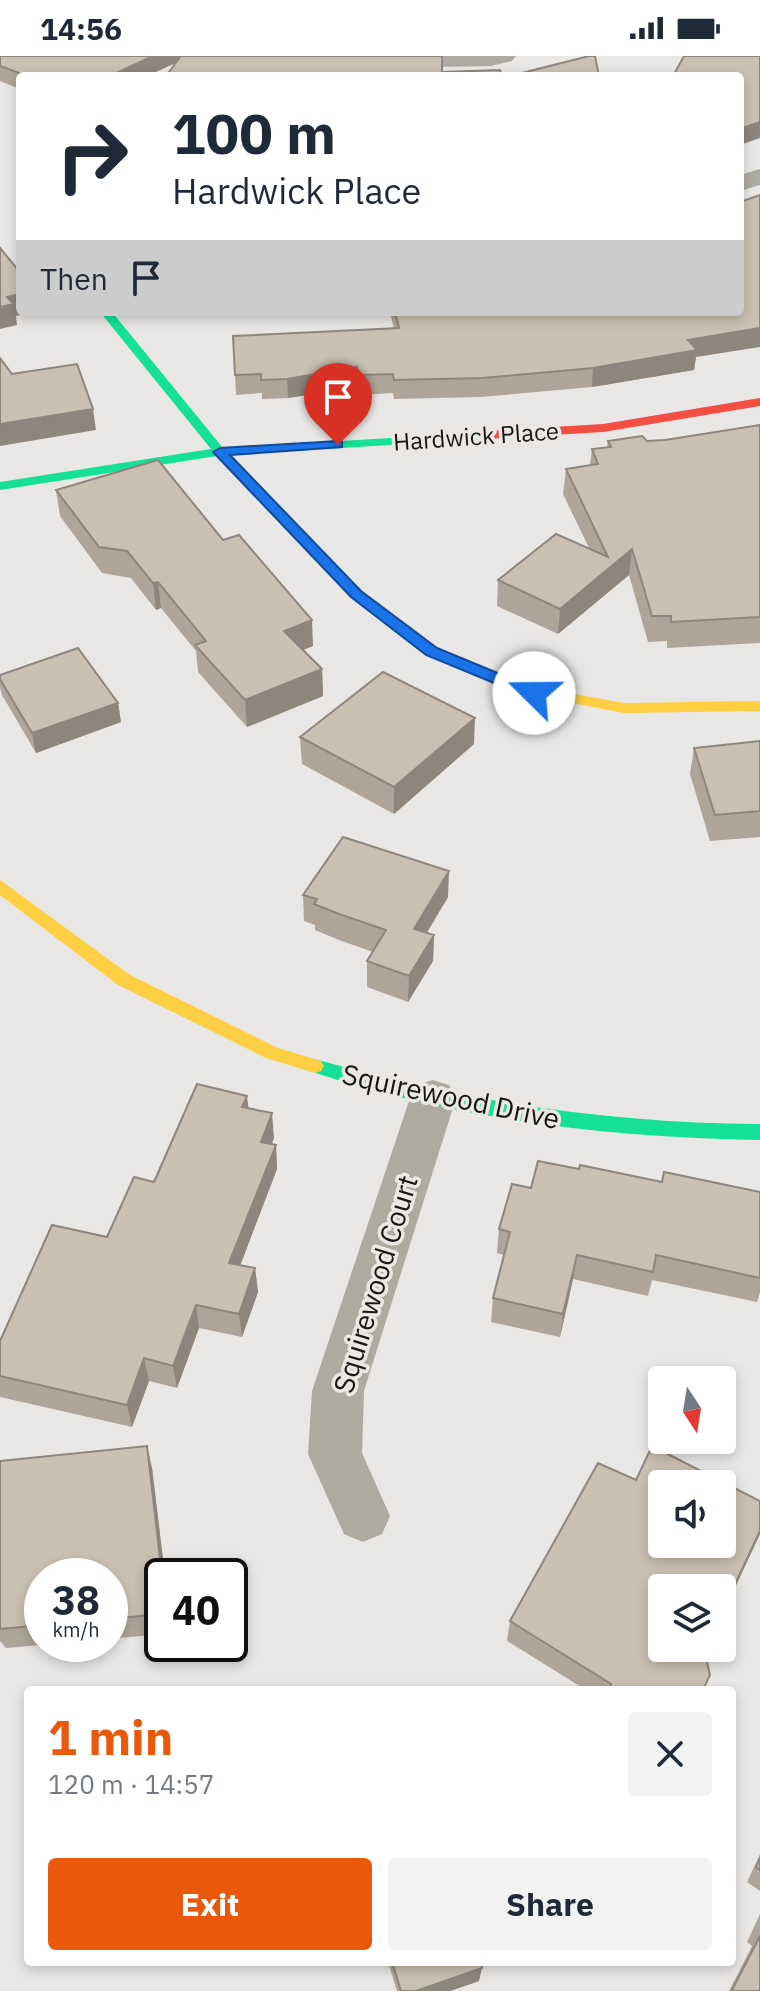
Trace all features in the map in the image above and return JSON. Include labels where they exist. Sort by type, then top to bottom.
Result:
[{"type":"street","points":[[366,63],[504,56]]},
{"type":"street","points":[[109,316],[220,452],[356,594],[432,652],[534,693],[624,708],[760,706]]},
{"type":"street","name":"Hardwick Place","points":[[0,486],[220,452],[603,428],[760,402]]},
{"type":"street","name":"Squirewood Drive","points":[[0,886],[124,980],[258,1046],[389,1089],[510,1114],[677,1133],[760,1132]]},
{"type":"street","name":"Squirewood Court","points":[[363,1516],[335,1454],[338,1391],[433,1098]]},
{"type":"building","points":[[0,56],[153,56],[119,72],[16,72],[0,66]]},
{"type":"building","points":[[181,56],[442,56],[442,72],[169,72]]},
{"type":"building","points":[[595,56],[598,72],[526,72]]},
{"type":"building","points":[[684,56],[760,56],[760,122],[744,128],[744,72],[675,72]]},
{"type":"building","points":[[500,70],[501,72],[442,72]]},
{"type":"building","points":[[760,195],[760,328],[688,340],[697,350],[593,368],[482,378],[394,380],[393,374],[359,375],[357,367],[287,379],[261,380],[261,374],[235,375],[233,336],[399,328],[396,316],[744,316],[744,201]]},
{"type":"building","points":[[0,248],[16,267],[16,295],[7,297],[14,304],[0,307]]},
{"type":"building","points":[[0,358],[12,374],[77,364],[93,409],[0,424]]},
{"type":"building","points":[[760,425],[760,617],[671,622],[671,616],[652,616],[632,549],[560,609],[498,580],[556,534],[608,557],[566,469],[598,464],[592,449],[611,447],[608,441],[642,436],[647,441],[665,440]]},
{"type":"building","points":[[158,460],[223,540],[239,535],[312,620],[284,631],[322,669],[245,700],[195,645],[206,641],[158,582],[153,583],[127,551],[99,547],[56,490]]},
{"type":"building","points":[[78,648],[118,703],[32,733],[0,675]]},
{"type":"building","points":[[383,672],[475,718],[394,787],[300,737]]},
{"type":"building","points":[[760,741],[760,811],[715,815],[694,748]]},
{"type":"building","points":[[343,837],[449,871],[414,929],[434,935],[409,976],[367,961],[386,930],[314,904],[317,899],[303,895]]},
{"type":"building","points":[[197,1084],[247,1096],[242,1107],[272,1113],[261,1142],[276,1145],[229,1263],[255,1268],[239,1314],[196,1305],[173,1366],[144,1358],[127,1405],[0,1376],[0,1341],[52,1225],[107,1237],[134,1177],[154,1182]]},
{"type":"building","points":[[538,1161],[579,1169],[580,1165],[662,1182],[664,1172],[760,1192],[760,1278],[656,1255],[653,1272],[577,1255],[563,1314],[493,1298],[510,1232],[499,1229],[512,1184],[531,1188]]},
{"type":"building","points":[[147,1446],[160,1558],[144,1558],[144,1616],[128,1617],[128,1558],[24,1558],[24,1627],[0,1629],[0,1461]]},
{"type":"building","points":[[648,1454],[668,1454],[699,1470],[648,1470],[648,1558],[736,1558],[736,1489],[760,1501],[760,1531],[736,1582],[736,1574],[648,1574],[648,1662],[707,1662],[710,1675],[705,1686],[610,1686],[510,1621],[598,1463],[636,1480]]},
{"type":"building","points":[[760,1936],[760,1991],[734,1991],[732,1990]]},
{"type":"building","points":[[393,1966],[482,1968],[416,1991],[401,1991]]},
{"type":"traffic: fast","points":[[109,316],[220,452],[356,594],[432,652],[530,691]]},
{"type":"traffic: fast","points":[[0,486],[220,452],[485,435]]},
{"type":"traffic: fast","points":[[315,1066],[424,1096],[535,1117],[647,1129],[760,1132]]},
{"type":"traffic: slow","points":[[530,691],[624,708],[760,706]]},
{"type":"traffic: slow","points":[[0,886],[124,980],[272,1053],[315,1066]]},
{"type":"traffic: jam","points":[[485,435],[603,428],[760,402]]},
{"type":"route","points":[[338,445],[220,452],[356,594],[432,652],[534,693]]}]
